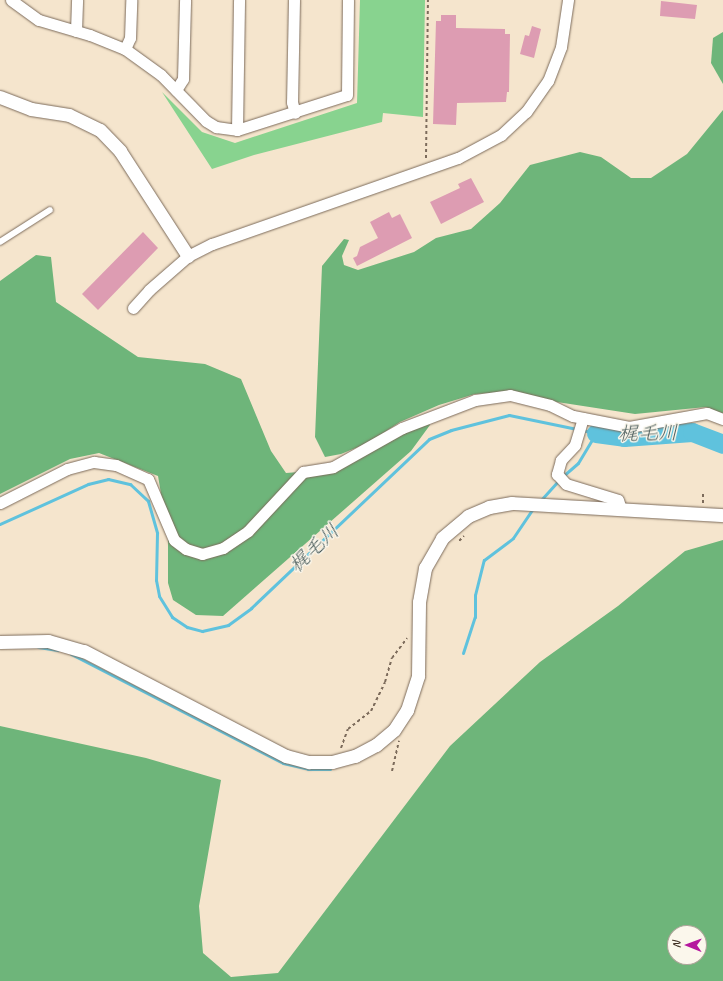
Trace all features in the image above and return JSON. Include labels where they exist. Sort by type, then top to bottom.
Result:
[{"type":"street","points":[[76,0],[76,31]]},
{"type":"street","points":[[125,49],[130,38],[131,0]]},
{"type":"street","points":[[176,90],[183,79],[185,0]]},
{"type":"street","points":[[237,130],[240,0]]},
{"type":"street","points":[[294,0],[292,102],[295,113]]},
{"type":"street","points":[[14,1],[39,20],[76,31],[125,49],[150,66],[206,121],[216,127],[237,130],[295,113],[346,95],[348,0]]},
{"type":"street","points":[[133,308],[149,290],[188,256],[236,234],[458,158],[497,138],[526,112],[548,81],[561,47],[568,0]]},
{"type":"street","points":[[0,97],[31,108],[69,115],[100,130],[120,151],[188,256]]},
{"type":"street","points":[[0,503],[67,470],[94,462],[116,465],[148,479],[174,540],[186,549],[202,554],[223,548],[248,531],[303,472],[333,468],[402,428],[437,413],[475,400],[510,395],[550,406],[581,425],[629,427],[707,413],[723,419]]},
{"type":"street","points":[[581,425],[573,447],[561,460],[560,478],[614,498],[620,504],[621,509]]},
{"type":"street","points":[[0,642],[48,641],[84,651],[280,754],[309,762],[336,761],[366,751],[386,738],[398,725],[407,710],[416,688],[421,579],[429,557],[442,538],[459,522],[478,511],[501,504],[523,503],[723,515]]},
{"type":"lane","points":[[0,242],[50,210]]},
{"type":"path","points":[[426,158],[428,0]]},
{"type":"path","points":[[336,761],[348,730],[371,711],[385,682],[396,650],[419,626]]},
{"type":"path","points":[[392,771],[400,738],[398,725]]},
{"type":"green space","points":[[360,0],[425,0],[423,117],[383,113],[382,122],[254,155],[212,169],[162,92],[202,132],[235,143],[357,103]]},
{"type":"green space","points":[[723,32],[723,84],[711,63],[713,38]]},
{"type":"green space","points":[[723,110],[723,414],[706,407],[635,414],[557,402],[517,392],[475,394],[439,405],[400,422],[368,443],[341,454],[325,457],[315,437],[322,266],[344,239],[349,240],[342,256],[344,265],[358,270],[414,252],[436,238],[471,229],[500,203],[530,165],[580,152],[601,157],[631,178],[651,178],[687,154]]},
{"type":"green space","points":[[36,255],[51,257],[56,302],[138,357],[205,364],[241,379],[271,451],[286,473],[340,469],[428,421],[430,425],[411,451],[223,616],[196,615],[173,600],[168,583],[168,535],[158,476],[99,453],[70,459],[0,494],[0,281]]},
{"type":"green space","points":[[723,540],[723,981],[0,981],[0,726],[146,758],[221,780],[199,906],[203,953],[231,977],[278,973],[450,746],[540,662],[618,606],[685,551]]},
{"type":"building","points":[[661,1],[697,5],[695,19],[660,16]]},
{"type":"building","points":[[441,15],[456,15],[456,28],[505,29],[505,34],[510,34],[509,92],[507,92],[506,102],[457,103],[456,125],[433,124],[436,21],[441,21]]},
{"type":"building","points":[[532,26],[541,29],[534,58],[520,54],[525,35],[529,36]]},
{"type":"building","points":[[471,178],[484,202],[441,224],[430,202],[460,188],[458,184]]},
{"type":"building","points":[[389,212],[392,218],[400,214],[412,238],[357,266],[353,258],[357,256],[360,247],[378,238],[370,222]]},
{"type":"building","points":[[143,232],[158,248],[98,310],[82,294]]},
{"type":"waterway","name":"梶毛川","points":[[0,524],[88,484],[108,479],[130,484],[148,501],[157,533],[156,580],[159,596],[172,617],[187,627],[202,631],[228,625],[251,608],[429,439],[451,430],[509,415],[596,433],[578,463],[563,476]]},
{"type":"waterway","name":"梶毛川","points":[[596,433],[624,437],[692,432],[723,444]]},
{"type":"waterway","points":[[540,501],[559,480]]},
{"type":"waterway","points":[[463,653],[475,617],[475,595],[484,560],[513,538],[533,508]]},
{"type":"waterway","points":[[38,647],[58,650]]},
{"type":"waterway","points":[[71,654],[283,763],[308,769],[330,769]]}]
